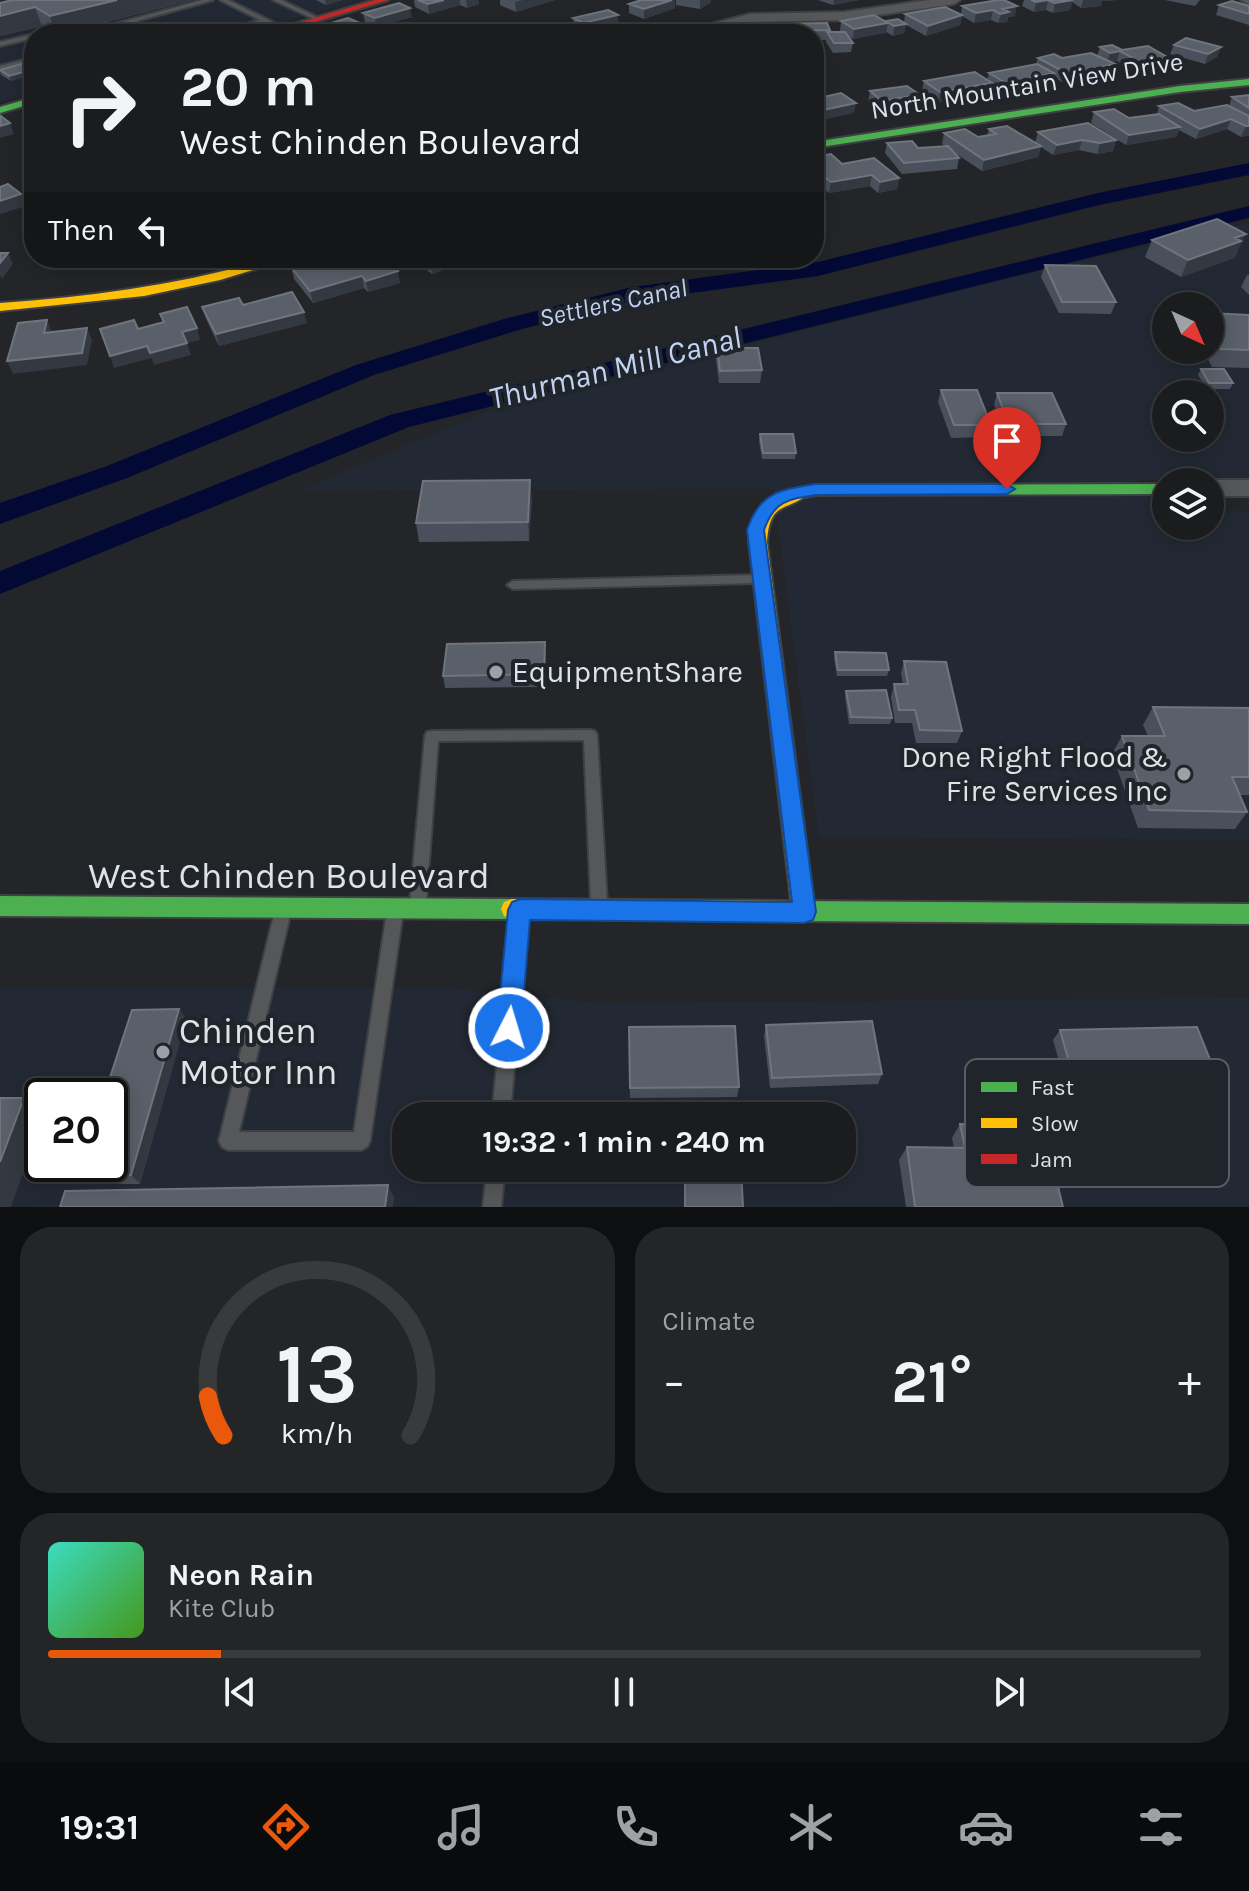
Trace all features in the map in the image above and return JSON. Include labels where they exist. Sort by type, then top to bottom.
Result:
[{"type":"street","points":[[301,24],[384,0]]},
{"type":"street","points":[[750,0],[750,18]]},
{"type":"street","points":[[723,24],[750,18],[844,16],[954,0]]},
{"type":"street","name":"North Mountain View Drive","points":[[824,143],[1180,89],[1249,82]]},
{"type":"street","points":[[0,110],[24,103]]},
{"type":"street","points":[[0,307],[180,286],[253,268]]},
{"type":"street","points":[[1224,488],[1249,488]]},
{"type":"street","points":[[804,912],[760,579],[756,530],[762,511],[773,501],[789,494],[816,490],[1152,489]]},
{"type":"street","name":"West Chinden Boulevard","points":[[0,906],[1249,914]]},
{"type":"lane","points":[[118,24],[210,0]]},
{"type":"lane","points":[[223,0],[260,24]]},
{"type":"lane","points":[[276,0],[318,19]]},
{"type":"lane","points":[[131,20],[138,24]]},
{"type":"lane","points":[[0,44],[24,38]]},
{"type":"lane","points":[[0,68],[24,62]]},
{"type":"lane","points":[[513,585],[760,579]]},
{"type":"lane","points":[[418,909],[432,736],[590,735],[599,910]]},
{"type":"lane","points":[[283,908],[228,1141],[361,1141],[395,910]]},
{"type":"lane","points":[[502,1102],[520,910]]},
{"type":"lane","points":[[492,1207],[495,1182]]},
{"type":"shaded area","points":[[53,0],[363,0],[278,24],[24,24],[24,96],[0,102],[0,13]]},
{"type":"shaded area","points":[[1249,223],[1249,480],[1224,480],[1224,468],[1152,468],[1152,480],[1140,480],[1152,503],[1152,540],[1224,540],[1224,510],[1249,511],[1249,840],[819,837],[773,489],[299,491],[483,413],[1033,272]]},
{"type":"shaded area","points":[[0,988],[444,988],[603,1003],[1249,998],[1249,1207],[0,1207]]},
{"type":"building","points":[[12,0],[117,0],[50,16],[35,7],[0,16],[0,3]]},
{"type":"building","points":[[418,0],[444,0],[428,4]]},
{"type":"building","points":[[641,0],[672,0],[644,9],[629,4]]},
{"type":"building","points":[[998,0],[1017,6],[1003,9],[1009,12],[1000,14],[993,10],[976,13],[962,6]]},
{"type":"building","points":[[1232,1],[1249,6],[1249,14],[1219,5]]},
{"type":"building","points":[[399,3],[410,8],[375,18],[363,13]]},
{"type":"building","points":[[945,7],[962,15],[928,26],[905,14]]},
{"type":"building","points":[[608,10],[618,15],[583,23],[573,18]]},
{"type":"building","points":[[874,15],[888,23],[854,29],[841,21]]},
{"type":"building","points":[[348,18],[360,23],[356,24],[328,24]]},
{"type":"building","points":[[898,19],[906,24],[894,26],[886,21]]},
{"type":"building","points":[[827,23],[830,30],[824,30],[824,24],[780,24]]},
{"type":"building","points":[[827,32],[845,32],[853,43],[834,43]]},
{"type":"building","points":[[1186,38],[1221,47],[1208,54],[1174,45]]},
{"type":"building","points":[[1112,45],[1122,50],[1148,46],[1169,58],[1140,62],[1120,51],[1110,53],[1100,47]]},
{"type":"building","points":[[1091,53],[1115,64],[1068,74],[1038,58],[1054,54],[1062,58]]},
{"type":"building","points":[[24,63],[24,72],[9,76],[0,70]]},
{"type":"building","points":[[1037,64],[1054,73],[1006,83],[989,73]]},
{"type":"building","points":[[975,72],[992,83],[940,92],[924,81]]},
{"type":"building","points":[[907,86],[920,95],[882,101],[870,91]]},
{"type":"building","points":[[841,93],[856,103],[824,110],[824,97]]},
{"type":"building","points":[[1249,95],[1249,108],[1232,97]]},
{"type":"building","points":[[1178,103],[1194,111],[1227,105],[1249,116],[1249,126],[1231,119],[1200,129],[1159,106]]},
{"type":"building","points":[[1114,109],[1129,118],[1159,114],[1180,127],[1129,135],[1094,112]]},
{"type":"building","points":[[1,116],[10,123],[0,126]]},
{"type":"building","points":[[1088,123],[1116,140],[1100,143],[1082,140],[1057,145],[1038,132]]},
{"type":"building","points":[[1007,126],[1041,146],[984,160],[944,133],[965,129],[978,137],[996,134],[989,129]]},
{"type":"building","points":[[912,141],[918,148],[948,146],[959,158],[904,163],[887,143]]},
{"type":"building","points":[[831,154],[842,164],[874,158],[899,178],[880,182],[872,175],[831,182],[824,176],[824,155]]},
{"type":"building","points":[[8,184],[21,194],[0,201],[0,187]]},
{"type":"building","points":[[1217,219],[1246,234],[1235,238],[1241,241],[1188,260],[1152,240]]},
{"type":"building","points":[[1045,265],[1096,266],[1116,302],[1062,302]]},
{"type":"building","points":[[292,268],[395,268],[398,271],[366,281],[362,276],[310,291]]},
{"type":"building","points":[[292,292],[304,312],[216,334],[202,307],[239,298],[243,305]]},
{"type":"building","points":[[187,307],[197,328],[182,332],[187,343],[150,353],[147,346],[110,356],[100,329],[134,320],[138,329],[164,322],[160,314]]},
{"type":"building","points":[[1224,314],[1249,315],[1249,350],[1224,349]]},
{"type":"building","points":[[47,320],[44,333],[87,328],[82,353],[7,361],[18,323]]},
{"type":"building","points":[[717,348],[758,348],[762,370],[720,371]]},
{"type":"building","points":[[1201,369],[1224,369],[1233,383],[1224,383],[1224,380],[1207,380]]},
{"type":"building","points":[[941,390],[977,390],[991,425],[954,425]]},
{"type":"building","points":[[997,393],[1052,393],[1066,424],[1009,424]]},
{"type":"building","points":[[760,434],[793,434],[796,453],[763,453]]},
{"type":"building","points":[[530,480],[528,522],[416,523],[423,481]]},
{"type":"building","points":[[545,642],[544,674],[443,676],[447,644]]},
{"type":"building","points":[[835,652],[886,653],[889,670],[838,670]]},
{"type":"building","points":[[904,661],[946,662],[962,731],[920,730],[915,710],[899,710],[894,684],[908,684]]},
{"type":"building","points":[[886,690],[892,718],[851,717],[846,691]]},
{"type":"building","name":"Done Right Flood & Fire Services Inc","points":[[1153,707],[1249,708],[1249,777],[1232,777],[1247,812],[1149,810],[1122,736],[1165,736]]},
{"type":"building","points":[[179,1009],[131,1175],[128,1175],[128,1078],[110,1078],[132,1010]]},
{"type":"building","points":[[872,1021],[882,1074],[772,1078],[766,1025]]},
{"type":"building","points":[[735,1026],[739,1087],[630,1088],[629,1027]]},
{"type":"building","points":[[1197,1027],[1210,1059],[1068,1059],[1060,1030]]},
{"type":"building","points":[[0,1098],[24,1098],[0,1162]]},
{"type":"building","points":[[960,1124],[965,1124],[965,1148]]},
{"type":"building","points":[[907,1147],[965,1148],[965,1187],[1058,1187],[1063,1207],[915,1207]]},
{"type":"building","points":[[685,1182],[742,1182],[743,1207],[685,1207]]},
{"type":"building","points":[[388,1185],[385,1207],[60,1207],[65,1191]]},
{"type":"waterway","name":"Settlers Canal","points":[[824,268],[1098,199],[1249,169]]},
{"type":"waterway","name":"Thurman Mill Canal","points":[[0,583],[400,421],[1249,212]]},
{"type":"waterway","name":"Settlers Canal","points":[[0,514],[117,472],[365,370],[513,324],[632,294],[822,268]]},
{"type":"traffic: fast","points":[[824,143],[1180,89],[1249,82]]},
{"type":"traffic: fast","points":[[0,110],[24,103]]},
{"type":"traffic: fast","points":[[801,493],[816,490],[1152,489]]},
{"type":"traffic: fast","points":[[0,906],[512,909]]},
{"type":"traffic: fast","points":[[793,911],[1249,914]]},
{"type":"traffic: slow","points":[[0,307],[144,292],[254,268]]},
{"type":"traffic: slow","points":[[801,493],[783,499],[769,509],[761,523],[758,542],[804,912]]},
{"type":"traffic: slow","points":[[512,909],[793,911]]},
{"type":"traffic: jam","points":[[300,24],[384,0]]},
{"type":"place","name":"EquipmentShare","points":[[496,672]]},
{"type":"place","name":"Done Right Flood & Fire Services Inc","points":[[1184,774]]},
{"type":"place","name":"Chinden Motor Inn","points":[[163,1052]]},
{"type":"route","points":[[509,1028],[520,910],[804,912],[760,579],[756,530],[762,511],[773,501],[789,494],[816,490],[1007,489]]}]
